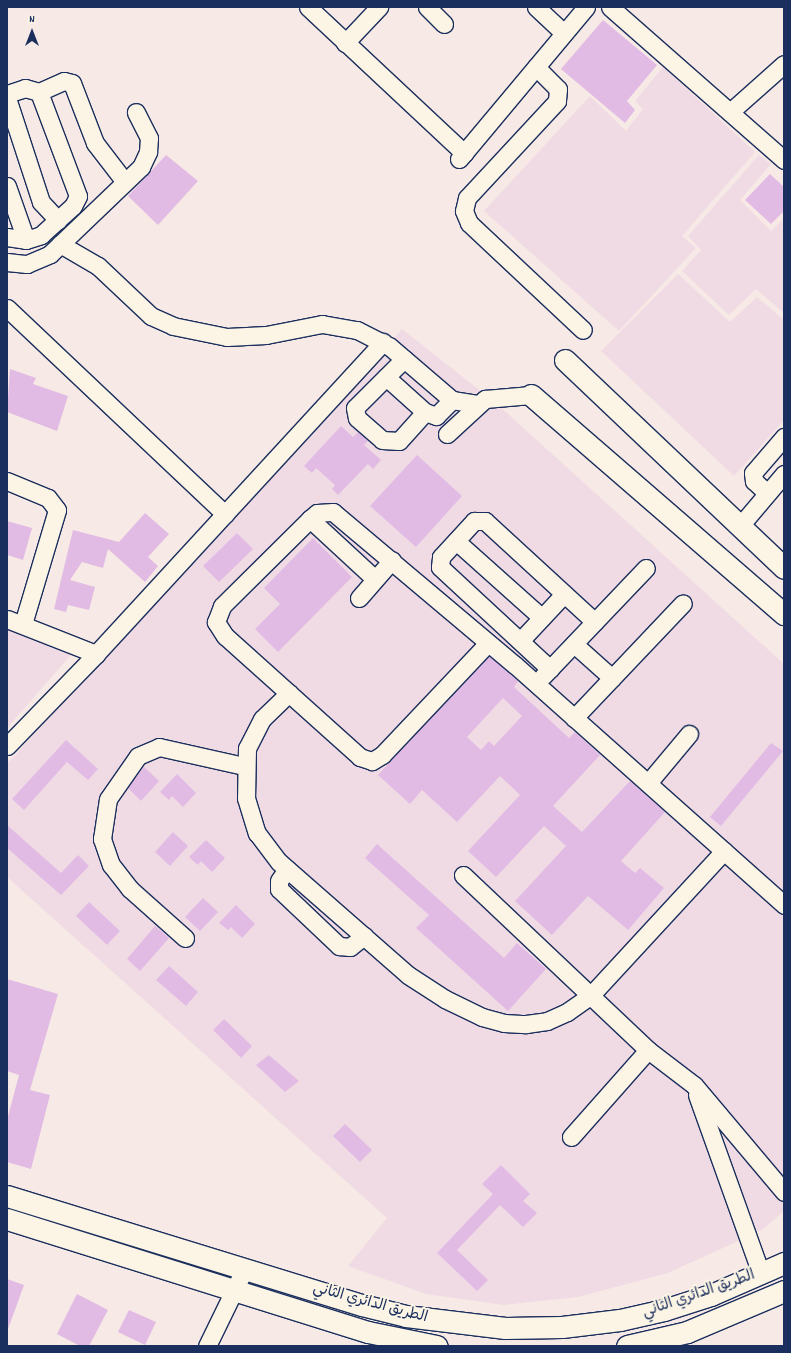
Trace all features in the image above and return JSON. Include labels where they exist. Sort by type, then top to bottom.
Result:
[{"type":"main road","points":[[565,360],[784,568]]},
{"type":"main road","points":[[531,395],[784,614]]},
{"type":"main road","name":"الطريق الدائري الثاني","points":[[7,1196],[406,1316],[505,1328],[562,1327],[620,1320],[664,1310],[761,1274],[784,1263]]},
{"type":"main road","name":"الطريق الدائري الثاني","points":[[7,1219],[233,1292],[368,1332],[437,1346]]},
{"type":"main road","name":"الطريق الدائري الثاني","points":[[626,1346],[687,1332],[784,1291]]},
{"type":"street","points":[[308,7],[462,156],[586,7]]},
{"type":"street","points":[[345,43],[379,7]]},
{"type":"street","points":[[427,7],[444,24]]},
{"type":"street","points":[[536,7],[564,33]]},
{"type":"street","points":[[610,7],[784,160]]},
{"type":"street","points":[[730,112],[784,64]]},
{"type":"street","points":[[536,67],[558,89],[558,101],[467,198],[464,211],[468,223],[583,330]]},
{"type":"street","points":[[7,94],[25,88],[39,92],[60,82],[72,83],[95,143],[125,182]]},
{"type":"street","points":[[7,237],[26,240],[41,235],[75,203],[77,191],[39,92]]},
{"type":"street","points":[[7,98],[41,202],[58,220]]},
{"type":"street","points":[[7,262],[36,262],[60,244],[141,167],[148,152],[147,131],[136,112]]},
{"type":"street","points":[[7,186],[26,240]]},
{"type":"street","points":[[60,244],[104,270],[151,316],[187,330],[227,337],[247,337],[322,324],[357,330],[383,342],[452,400],[476,404]]},
{"type":"street","points":[[7,308],[225,514]]},
{"type":"street","points":[[7,746],[96,654],[383,342]]},
{"type":"street","points":[[404,359],[355,408],[357,418],[382,440],[390,443],[402,439],[424,412]]},
{"type":"street","points":[[386,377],[424,412],[436,416],[452,400]]},
{"type":"street","points":[[447,434],[476,404],[491,398],[531,395]]},
{"type":"street","points":[[767,492],[754,481],[753,473],[784,437]]},
{"type":"street","points":[[739,526],[784,474]]},
{"type":"street","points":[[7,481],[48,498],[57,510],[15,622],[96,654]]},
{"type":"street","points":[[488,643],[382,755],[372,761],[360,757],[225,636],[216,622],[222,606],[310,519],[325,510],[333,512],[392,560],[536,684],[784,905]]},
{"type":"street","points":[[310,519],[375,579]]},
{"type":"street","points":[[550,669],[521,640],[440,567],[439,560],[476,519],[482,519],[595,622]]},
{"type":"street","points":[[456,541],[542,618]]},
{"type":"street","points":[[359,598],[392,560]]},
{"type":"street","points":[[536,684],[646,568]]},
{"type":"street","points":[[521,640],[564,594]]},
{"type":"street","points":[[574,718],[683,603]]},
{"type":"street","points":[[574,644],[612,678]]},
{"type":"street","points":[[289,693],[256,729],[247,748],[244,766],[246,798],[252,821],[263,844],[287,869],[426,988],[493,1020],[515,1024],[547,1021],[591,995],[724,851]]},
{"type":"street","points":[[648,783],[689,734]]},
{"type":"street","points":[[185,938],[130,890],[110,865],[102,832],[108,799],[138,756],[159,747],[244,766]]},
{"type":"street","points":[[287,869],[279,881],[279,890],[339,946],[350,947],[364,936]]},
{"type":"street","points":[[463,875],[648,1050],[694,1086],[784,1192]]},
{"type":"street","points":[[571,1137],[648,1050]]},
{"type":"street","points":[[694,1086],[761,1274]]},
{"type":"street","points":[[207,1346],[245,1268]]},
{"type":"shaded area","points":[[663,67],[755,152],[682,236],[696,248],[619,331],[484,211],[590,96],[626,131],[643,109],[635,101]]},
{"type":"shaded area","points":[[759,155],[771,164],[740,200],[771,231],[784,218],[784,313],[756,289],[729,315],[682,271],[701,250],[688,236]]},
{"type":"shaded area","points":[[678,274],[730,322],[757,297],[784,320],[784,420],[734,476],[601,351]]},
{"type":"shaded area","points":[[402,329],[497,404],[784,664],[784,1211],[762,1230],[668,1273],[578,1297],[504,1305],[426,1294],[348,1266],[387,1218],[7,877],[7,764]]},
{"type":"shaded area","points":[[7,625],[76,649],[7,728]]},
{"type":"building","points":[[603,20],[657,65],[627,101],[635,110],[625,123],[561,69]]},
{"type":"building","points":[[166,155],[198,181],[158,225],[128,196]]},
{"type":"building","points":[[770,174],[784,187],[784,211],[771,224],[745,200]]},
{"type":"building","points":[[10,369],[36,378],[33,384],[68,396],[57,431],[7,412]]},
{"type":"building","points":[[341,426],[353,437],[358,432],[368,441],[364,445],[381,460],[373,469],[368,464],[338,495],[332,489],[335,485],[316,468],[312,473],[304,466]]},
{"type":"building","points":[[417,455],[462,496],[416,547],[370,506]]},
{"type":"building","points":[[145,513],[169,534],[148,557],[158,566],[145,582],[108,549],[103,568],[82,562],[70,580],[95,587],[89,610],[68,605],[66,612],[54,609],[73,530],[119,542]]},
{"type":"building","points":[[7,521],[32,528],[23,560],[7,555]]},
{"type":"building","points":[[237,533],[253,549],[219,582],[203,566]]},
{"type":"building","points":[[313,538],[352,577],[278,652],[255,629],[280,604],[264,588]]},
{"type":"building","points":[[489,656],[518,681],[514,687],[569,738],[575,732],[600,755],[553,806],[582,832],[630,781],[665,812],[621,861],[635,873],[640,868],[664,888],[628,930],[588,896],[552,935],[515,901],[566,846],[544,826],[496,877],[468,851],[520,795],[500,776],[457,822],[422,790],[410,804],[378,775]],"holes":[[[503,698],[522,716],[494,746],[489,741],[481,750],[467,737]]]},
{"type":"building","points":[[66,740],[98,769],[88,780],[67,762],[24,810],[12,799]]},
{"type":"building","points":[[771,743],[783,751],[721,826],[710,817]]},
{"type":"building","points":[[144,767],[159,781],[141,801],[128,788]]},
{"type":"building","points":[[177,774],[196,793],[183,807],[172,796],[169,800],[160,792]]},
{"type":"building","points":[[7,825],[61,873],[78,855],[89,866],[61,895],[7,848]]},
{"type":"building","points":[[173,832],[188,846],[170,866],[155,852]]},
{"type":"building","points":[[206,840],[225,858],[212,872],[201,861],[198,865],[189,857]]},
{"type":"building","points":[[377,844],[504,958],[517,943],[546,969],[508,1011],[416,928],[429,915],[365,858]]},
{"type":"building","points":[[203,898],[218,912],[200,931],[185,917]]},
{"type":"building","points":[[89,902],[120,931],[107,945],[76,916]]},
{"type":"building","points":[[236,905],[255,924],[242,938],[231,927],[228,930],[219,923]]},
{"type":"building","points":[[155,926],[169,938],[140,971],[127,959]]},
{"type":"building","points":[[169,966],[198,992],[186,1006],[156,980]]},
{"type":"building","points":[[7,979],[58,994],[30,1090],[50,1095],[31,1169],[7,1162],[7,1120],[19,1075],[7,1071]]},
{"type":"building","points":[[224,1019],[252,1046],[241,1058],[213,1030]]},
{"type":"building","points":[[269,1055],[299,1081],[285,1092],[256,1065]]},
{"type":"building","points":[[345,1124],[372,1150],[360,1162],[333,1136]]},
{"type":"building","points":[[501,1165],[530,1194],[523,1201],[537,1213],[523,1227],[500,1205],[457,1250],[488,1280],[477,1291],[437,1253],[493,1194],[482,1184]]},
{"type":"building","points":[[7,1279],[24,1285],[8,1329],[7,1329]]},
{"type":"building","points":[[77,1294],[108,1310],[89,1346],[80,1346],[57,1334]]},
{"type":"building","points":[[129,1310],[156,1322],[145,1345],[118,1332]]}]
